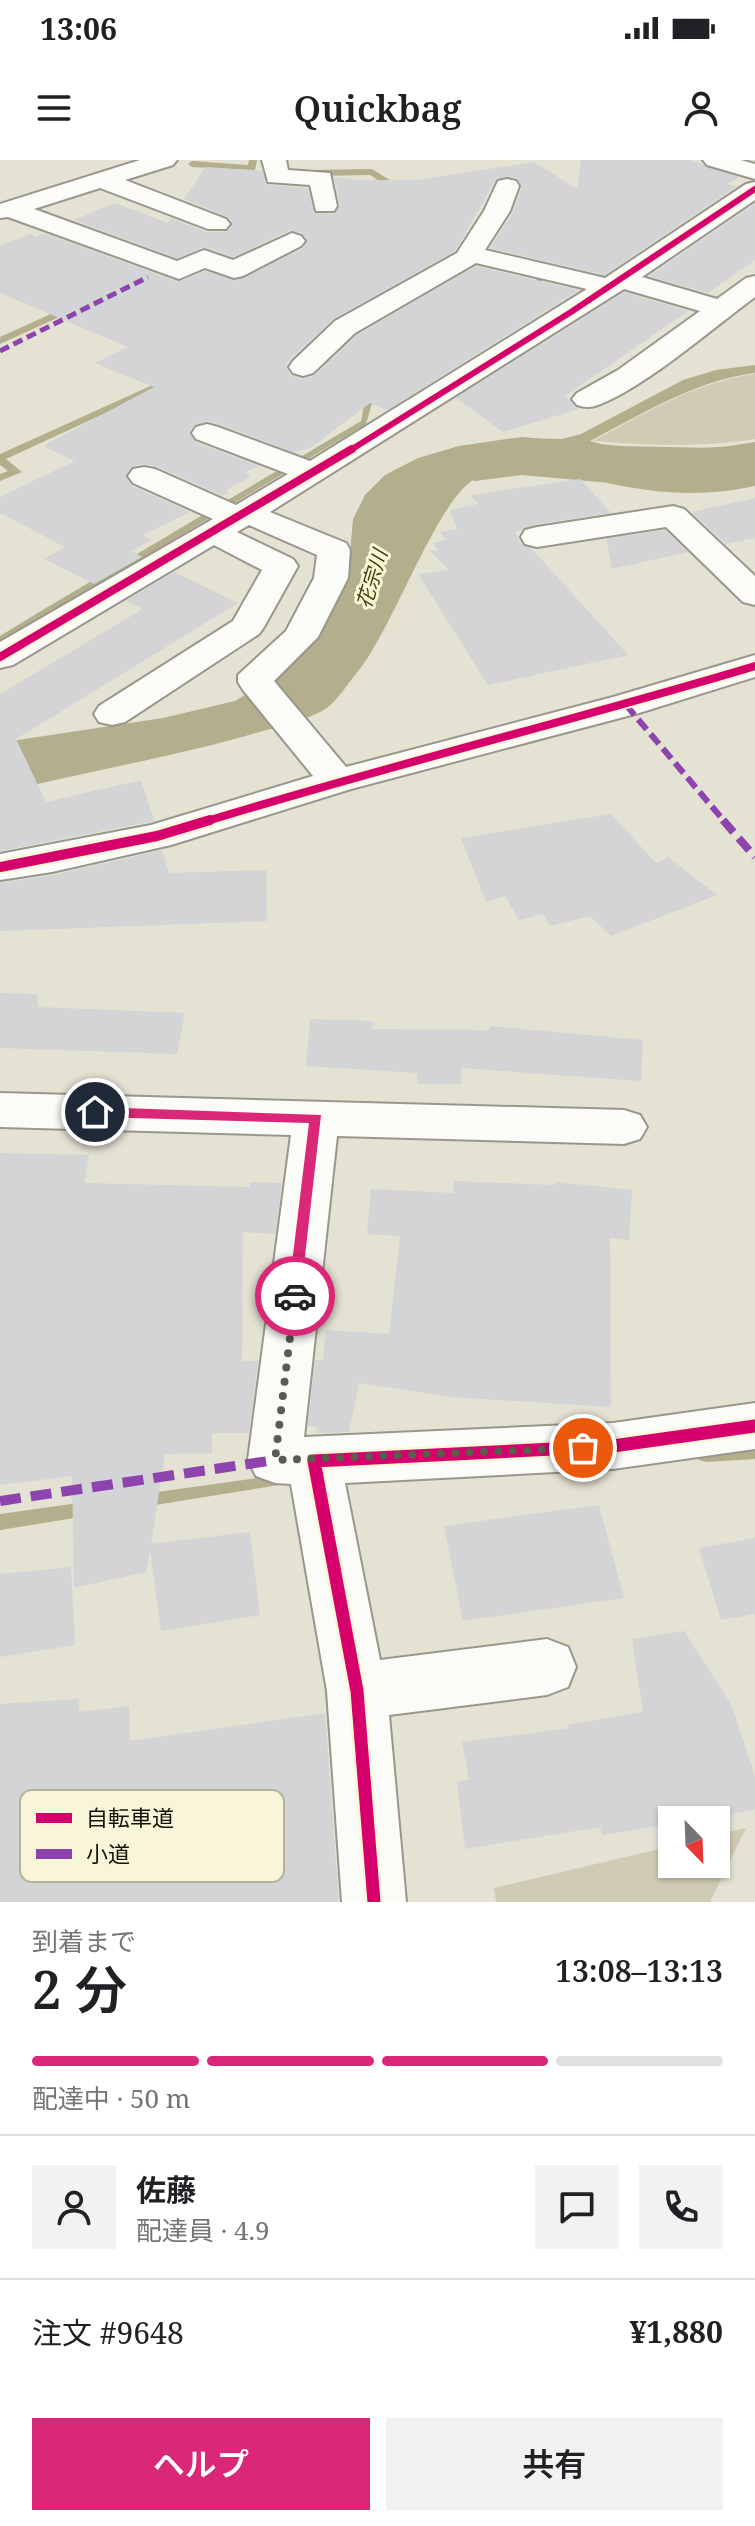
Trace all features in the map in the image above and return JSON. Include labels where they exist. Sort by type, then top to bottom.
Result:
[{"type":"street","points":[[5,210],[165,160]]},
{"type":"street","points":[[274,160],[277,177],[321,178],[325,206]]},
{"type":"street","points":[[715,160],[755,172]]},
{"type":"street","points":[[101,180],[217,224]]},
{"type":"street","points":[[303,367],[345,327],[467,258],[497,211],[507,186]]},
{"type":"street","points":[[0,657],[238,524],[311,472],[617,284],[755,189]]},
{"type":"street","points":[[5,210],[179,271],[204,258],[234,270],[292,241]]},
{"type":"street","points":[[470,254],[724,307],[755,317]]},
{"type":"street","points":[[587,399],[628,376],[755,284]]},
{"type":"street","points":[[207,433],[311,472]]},
{"type":"street","points":[[144,476],[238,524],[334,550],[331,578],[301,637],[256,675],[256,682],[337,781]]},
{"type":"street","points":[[537,537],[673,516],[755,595]]},
{"type":"street","points":[[112,714],[247,627],[281,566],[238,524]]},
{"type":"street","points":[[0,867],[157,836],[337,781],[626,705],[755,666]]},
{"type":"street","points":[[0,1110],[624,1127]]},
{"type":"street","points":[[316,1118],[275,1460],[314,1461],[613,1446],[755,1426]]},
{"type":"street","points":[[314,1461],[357,1691],[374,1902]]},
{"type":"street","points":[[357,1691],[547,1667]]},
{"type":"shaded area","points":[[755,374],[755,439],[694,445],[593,441],[691,391]]},
{"type":"shaded area","points":[[746,1828],[730,1861],[730,1832]]},
{"type":"shaded area","points":[[658,1849],[658,1878],[722,1878],[710,1902],[496,1902],[494,1888]]},
{"type":"water","points":[[538,278],[544,279],[524,297],[374,396],[366,424],[0,644],[0,636],[361,421],[366,395],[521,293]]},
{"type":"water","points":[[755,365],[755,373],[690,391],[590,441],[604,445],[597,481],[522,469],[492,472],[478,477],[463,489],[447,509],[369,655],[340,694],[322,711],[212,745],[0,793],[0,746],[18,740],[163,718],[235,701],[273,678],[348,578],[353,519],[365,495],[385,475],[418,458],[459,446],[514,438],[562,439],[581,434],[683,380],[716,370]]},
{"type":"water","points":[[755,442],[755,486],[718,492],[682,493],[608,483],[614,446],[717,448]]},
{"type":"water","points":[[287,1474],[285,1484],[0,1530],[0,1514]]},
{"type":"building","points":[[581,160],[691,160],[739,177],[727,184],[737,186],[604,275],[490,248],[513,213],[522,187],[517,178],[497,178],[455,251],[333,319],[290,359],[286,365],[290,375],[302,379],[314,376],[357,335],[476,266],[579,290],[387,410],[370,403],[310,448],[293,452],[219,424],[208,421],[195,424],[190,431],[195,442],[259,466],[246,471],[250,477],[226,490],[229,493],[223,496],[156,466],[143,464],[131,467],[125,476],[132,486],[190,512],[143,535],[152,540],[131,551],[142,557],[94,584],[44,559],[65,547],[0,513],[0,497],[75,461],[43,446],[154,387],[95,363],[128,347],[0,293],[0,246],[30,234],[36,237],[44,233],[178,282],[205,271],[235,281],[302,249],[307,239],[302,233],[291,230],[233,257],[205,247],[177,258],[74,220],[115,203],[168,223],[171,218],[207,232],[226,232],[233,224],[228,217],[184,199],[206,167],[262,171],[268,185],[308,188],[314,213],[334,214],[340,205],[334,177],[417,180],[534,162],[577,189]]},
{"type":"building","points":[[755,204],[755,260],[708,293],[649,276]]},
{"type":"building","points":[[624,292],[688,311],[565,396],[579,409],[503,432],[456,398]]},
{"type":"building","points":[[580,479],[611,513],[536,524],[515,532],[522,545],[531,548],[628,655],[488,685],[418,574],[449,570],[430,551],[438,550],[433,543],[446,540],[440,532],[457,529],[450,510],[478,504],[471,495]]},
{"type":"building","points":[[755,498],[755,538],[726,544],[692,512]]},
{"type":"building","points":[[665,530],[688,552],[612,569],[606,539]]},
{"type":"building","points":[[174,572],[238,603],[16,739],[46,802],[141,780],[154,821],[0,851],[0,694],[143,609],[126,601]]},
{"type":"building","points":[[611,814],[656,863],[668,857],[717,895],[611,936],[590,916],[550,926],[543,914],[519,920],[505,896],[486,902],[461,838]]},
{"type":"building","points":[[162,850],[169,873],[266,870],[267,921],[0,931],[0,883],[53,875]]},
{"type":"building","points":[[0,993],[37,994],[38,1007],[185,1013],[177,1054],[0,1048]]},
{"type":"building","points":[[310,1019],[373,1021],[372,1029],[489,1030],[490,1026],[643,1040],[641,1081],[461,1068],[461,1084],[417,1084],[417,1073],[306,1066]]},
{"type":"building","points":[[0,1153],[89,1155],[84,1183],[249,1187],[250,1182],[282,1183],[275,1234],[243,1232],[242,1361],[258,1361],[249,1433],[212,1433],[212,1453],[165,1454],[151,1544],[250,1532],[260,1615],[161,1631],[150,1550],[146,1572],[74,1588],[72,1476],[0,1485]]},
{"type":"building","points":[[454,1181],[555,1185],[556,1182],[632,1190],[629,1240],[610,1238],[611,1407],[452,1397],[359,1383],[349,1432],[316,1433],[317,1427],[308,1426],[315,1360],[323,1360],[326,1330],[389,1334],[400,1236],[367,1234],[371,1189],[453,1193]]},
{"type":"building","points":[[599,1505],[624,1598],[463,1621],[444,1526]]},
{"type":"building","points":[[755,1538],[755,1614],[721,1620],[699,1548]]},
{"type":"building","points":[[71,1567],[75,1645],[0,1657],[0,1574]]},
{"type":"building","points":[[684,1631],[731,1704],[755,1776],[755,1810],[730,1814],[730,1806],[658,1806],[658,1826],[602,1835],[600,1827],[465,1849],[457,1782],[469,1779],[462,1742],[569,1728],[568,1725],[643,1712],[632,1639]]},
{"type":"building","points":[[79,1699],[79,1712],[129,1706],[130,1741],[325,1713],[339,1902],[0,1902],[0,1704]]},
{"type":"waterway","points":[[192,164],[252,168],[253,160]]},
{"type":"waterway","points":[[311,173],[372,172],[398,189]]},
{"type":"waterway","points":[[0,341],[75,306]]},
{"type":"waterway","points":[[0,458],[159,386]]},
{"type":"waterway","name":"花宗川","points":[[475,462],[522,456],[665,469],[755,464]]},
{"type":"waterway","points":[[0,460],[16,472],[0,478]]},
{"type":"waterway","points":[[706,1454],[755,1451]]},
{"type":"marked path","points":[[0,351],[148,277]]},
{"type":"marked path","points":[[626,705],[755,857]]},
{"type":"marked path","points":[[0,1501],[275,1460]]},
{"type":"cycle path","points":[[0,657],[477,372],[755,189]]},
{"type":"cycle path","points":[[0,867],[157,836],[337,781],[626,705],[755,666]]},
{"type":"cycle path","points":[[374,1902],[357,1691],[314,1461],[613,1446],[755,1426]]},
{"type":"way so far","points":[[295,1296],[275,1460],[314,1461],[583,1448]]},
{"type":"route","points":[[95,1112],[316,1118],[295,1296]]}]
